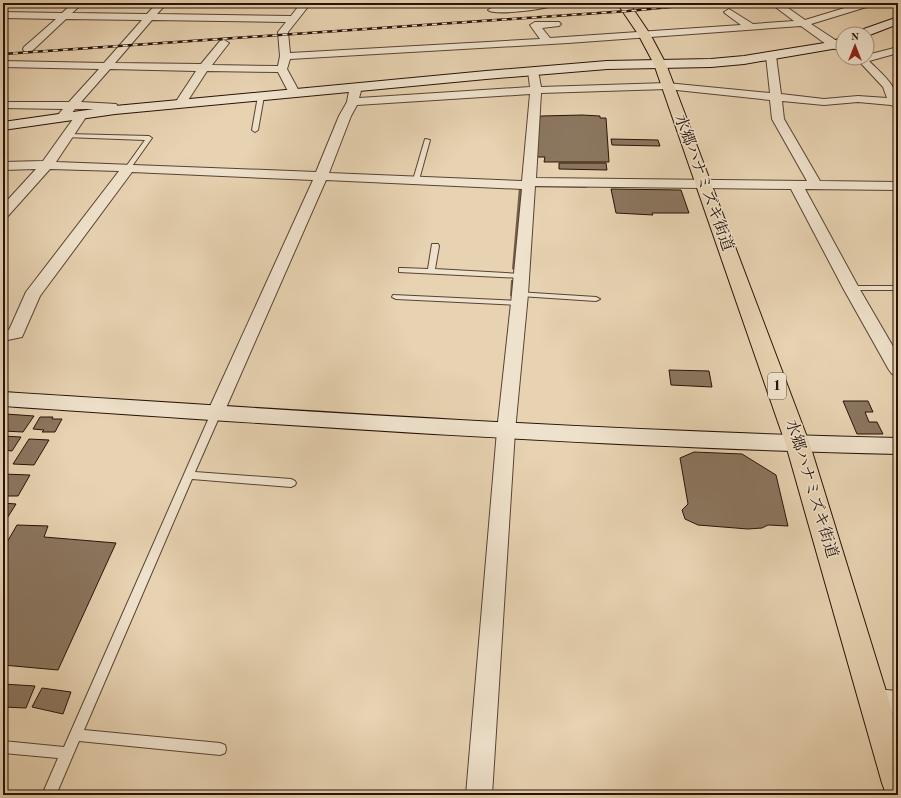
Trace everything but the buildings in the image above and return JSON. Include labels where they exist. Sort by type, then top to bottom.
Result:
[{"type":"main road","name":"水郷ハナミズキ街道","points":[[623,3],[644,34],[660,64],[798,445],[886,701],[898,783]]},
{"type":"street","points":[[28,49],[78,3]]},
{"type":"street","points":[[3,212],[47,165],[67,136],[72,113],[107,66],[162,3]]},
{"type":"street","points":[[294,93],[282,69],[285,56],[283,32],[306,3]]},
{"type":"street","points":[[494,10],[554,3]]},
{"type":"street","points":[[775,3],[835,42]]},
{"type":"street","points":[[285,56],[568,40],[804,23],[870,3]]},
{"type":"street","points":[[217,18],[225,8]]},
{"type":"street","points":[[730,12],[751,27]]},
{"type":"street","points":[[3,14],[293,19]]},
{"type":"street","points":[[547,41],[535,25],[553,20],[568,40]]},
{"type":"street","points":[[696,20],[708,29]]},
{"type":"street","points":[[875,29],[898,20]]},
{"type":"street","points":[[181,103],[204,67],[224,43]]},
{"type":"street","points":[[3,126],[72,113],[607,65],[711,63],[771,56],[835,46]]},
{"type":"street","points":[[875,56],[898,50]]},
{"type":"street","points":[[771,56],[778,119],[816,185]]},
{"type":"street","points":[[3,73],[8,64],[282,69]]},
{"type":"street","points":[[139,78],[146,66]]},
{"type":"street","points":[[353,102],[536,90],[667,86],[824,102],[858,99],[896,104],[893,86],[871,66]]},
{"type":"street","points":[[479,795],[506,431],[519,299],[536,90],[533,71]]},
{"type":"street","points":[[216,413],[321,176],[345,116],[353,102],[356,87]]},
{"type":"street","points":[[3,105],[72,113]]},
{"type":"street","points":[[3,166],[47,165],[528,184],[816,185],[896,188]]},
{"type":"street","points":[[3,336],[16,333],[32,295],[128,168]]},
{"type":"street","points":[[796,185],[851,288],[896,364]]},
{"type":"street","points":[[3,399],[506,431],[798,445],[898,446]]},
{"type":"lane","points":[[255,130],[261,96]]},
{"type":"lane","points":[[67,136],[149,138],[128,168]]},
{"type":"lane","points":[[416,180],[426,140]]},
{"type":"lane","points":[[431,271],[435,246]]},
{"type":"lane","points":[[402,270],[521,276]]},
{"type":"lane","points":[[851,288],[898,288]]},
{"type":"lane","points":[[396,297],[596,299]]},
{"type":"lane","points":[[48,795],[216,413]]},
{"type":"lane","points":[[189,475],[291,483]]},
{"type":"lane","points":[[75,735],[220,749]]},
{"type":"lane","points":[[3,746],[67,753]]},
{"type":"waterway","points":[[536,186],[586,187]]},
{"type":"waterway","points":[[514,269],[520,188]]},
{"type":"waterway","points":[[512,296],[513,281]]},
{"type":"railway","points":[[3,54],[628,11],[712,3]]}]
